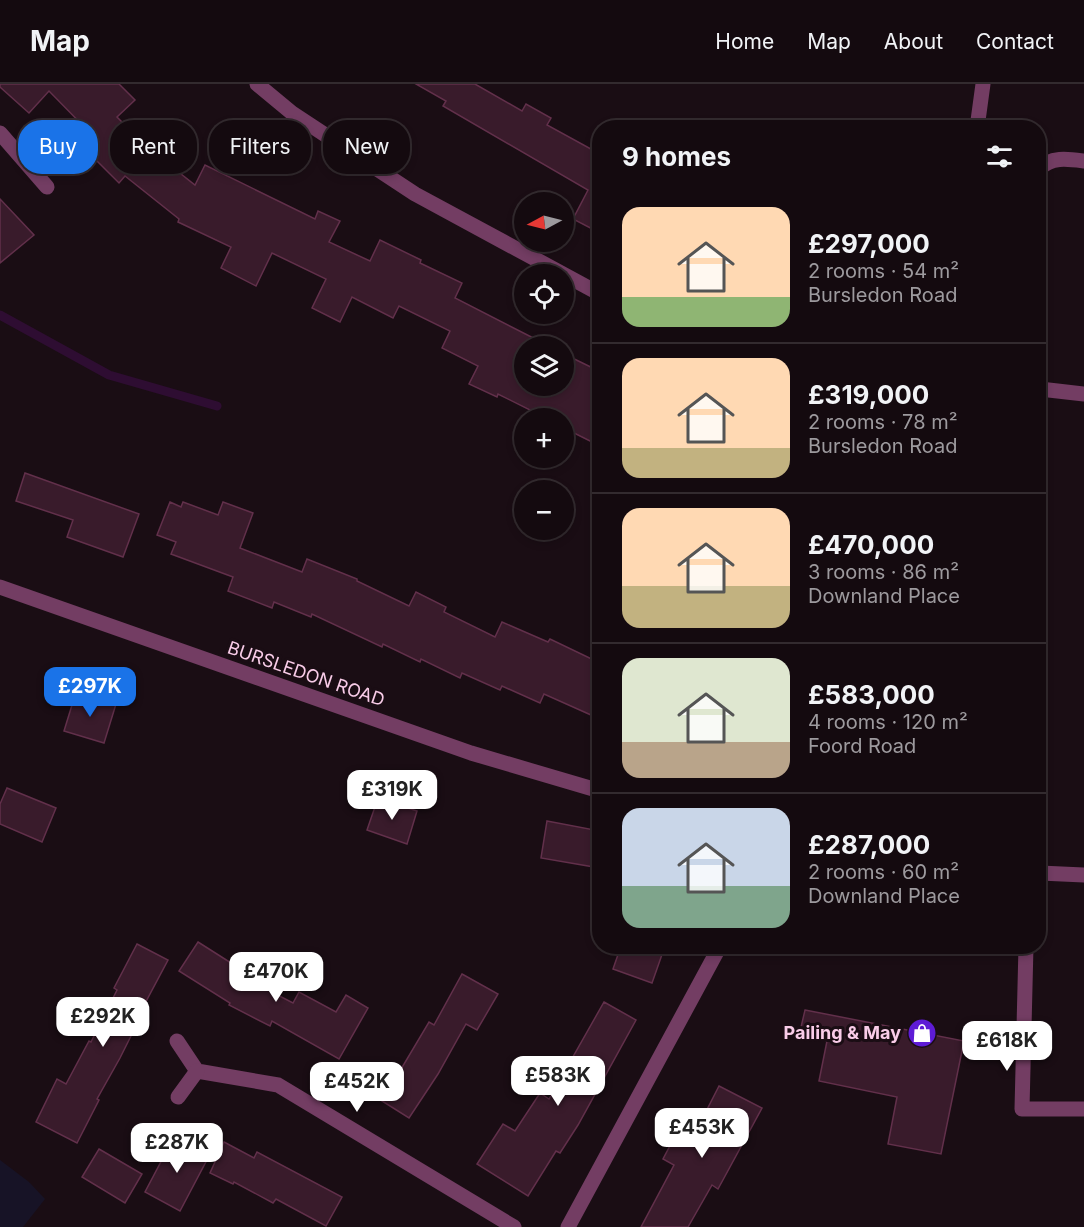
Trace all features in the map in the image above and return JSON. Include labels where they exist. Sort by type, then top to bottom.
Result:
[{"type":"street","points":[[257,84],[292,113],[415,194],[592,290]]},
{"type":"street","points":[[978,120],[983,84]]},
{"type":"street","points":[[0,133],[47,187]]},
{"type":"street","points":[[1046,163],[1053,160],[1069,159],[1084,161]]},
{"type":"street","points":[[1046,390],[1084,394]]},
{"type":"street","name":"BURSLEDON ROAD","points":[[0,587],[471,753],[592,789]]},
{"type":"street","points":[[1046,873],[1084,875]]},
{"type":"street","points":[[568,1227],[716,954]]},
{"type":"street","points":[[1026,954],[1022,1109],[1084,1109]]},
{"type":"street","points":[[177,1041],[196,1071],[278,1085],[514,1227]]},
{"type":"street","points":[[178,1097],[196,1071]]},
{"type":"shaded area","points":[[0,1160],[29,1182],[45,1199],[23,1227],[0,1227]]},
{"type":"building","points":[[0,84],[119,84],[135,100],[117,117],[120,120],[110,120],[110,174],[98,162],[98,120],[77,120],[49,91],[29,113],[0,87]]},
{"type":"building","points":[[416,84],[475,84],[522,111],[526,104],[551,118],[547,125],[592,150],[592,229],[574,220],[588,190],[443,106],[446,101]]},
{"type":"building","points":[[205,165],[209,167],[209,174],[223,174],[315,219],[318,211],[340,221],[329,242],[370,261],[380,240],[421,260],[420,263],[462,283],[455,298],[529,336],[514,336],[514,396],[574,396],[574,359],[592,368],[592,442],[574,433],[574,408],[526,408],[498,394],[497,397],[469,384],[478,366],[442,348],[450,331],[399,306],[393,318],[352,297],[340,322],[312,308],[326,279],[272,253],[256,286],[221,268],[231,247],[178,222],[179,219],[125,176],[119,183],[110,174],[181,174],[195,185]]},
{"type":"building","points":[[0,199],[34,235],[0,263]]},
{"type":"building","points":[[25,473],[139,514],[123,557],[67,537],[73,520],[16,501]]},
{"type":"building","points":[[170,502],[181,507],[183,502],[218,515],[223,502],[253,513],[240,548],[302,572],[307,559],[357,579],[409,606],[416,592],[446,607],[444,612],[495,637],[502,622],[548,642],[550,639],[592,659],[592,715],[544,694],[540,703],[502,686],[500,690],[462,673],[460,678],[421,659],[420,662],[383,644],[382,647],[312,614],[311,617],[274,602],[272,608],[228,591],[233,577],[171,554],[176,542],[157,535]]},
{"type":"building","points":[[76,692],[116,704],[104,743],[64,731]]},
{"type":"building","points":[[7,788],[56,808],[42,842],[0,824],[0,804]]},
{"type":"building","points":[[378,798],[417,811],[407,844],[367,830]]},
{"type":"building","points":[[547,821],[592,829],[592,867],[541,858]]},
{"type":"building","points":[[198,942],[239,968],[235,973],[293,1003],[299,992],[336,1012],[346,995],[368,1008],[339,1059],[272,1021],[270,1026],[229,1005],[230,1003],[179,971]]},
{"type":"building","points":[[137,944],[168,960],[77,1143],[36,1122],[57,1079],[66,1084],[89,1041],[91,1042],[117,990],[114,988]]},
{"type":"building","points":[[618,954],[662,954],[652,983],[613,969]]},
{"type":"building","points":[[462,974],[498,994],[477,1030],[466,1024],[438,1074],[409,1118],[382,1101],[429,1022],[434,1025]]},
{"type":"building","points":[[604,1002],[636,1020],[578,1125],[560,1153],[556,1151],[528,1196],[477,1164],[503,1124],[515,1131],[540,1093],[549,1099]]},
{"type":"building","points":[[805,1010],[964,1041],[941,1154],[888,1144],[897,1097],[819,1081],[827,1041],[799,1036]]},
{"type":"building","points":[[719,1086],[762,1108],[718,1189],[712,1185],[688,1227],[641,1227],[674,1165],[663,1159],[682,1123],[696,1131]]},
{"type":"building","points":[[174,1137],[209,1156],[180,1211],[145,1192]]},
{"type":"building","points":[[224,1142],[254,1158],[257,1152],[342,1197],[326,1226],[276,1199],[273,1203],[234,1182],[233,1184],[210,1173]]},
{"type":"building","points":[[99,1149],[142,1174],[125,1203],[82,1177]]},
{"type":"waterway","points":[[0,315],[109,375],[217,406]]},
{"type":"place","name":"Pailing & May","points":[[922,1033]]}]
